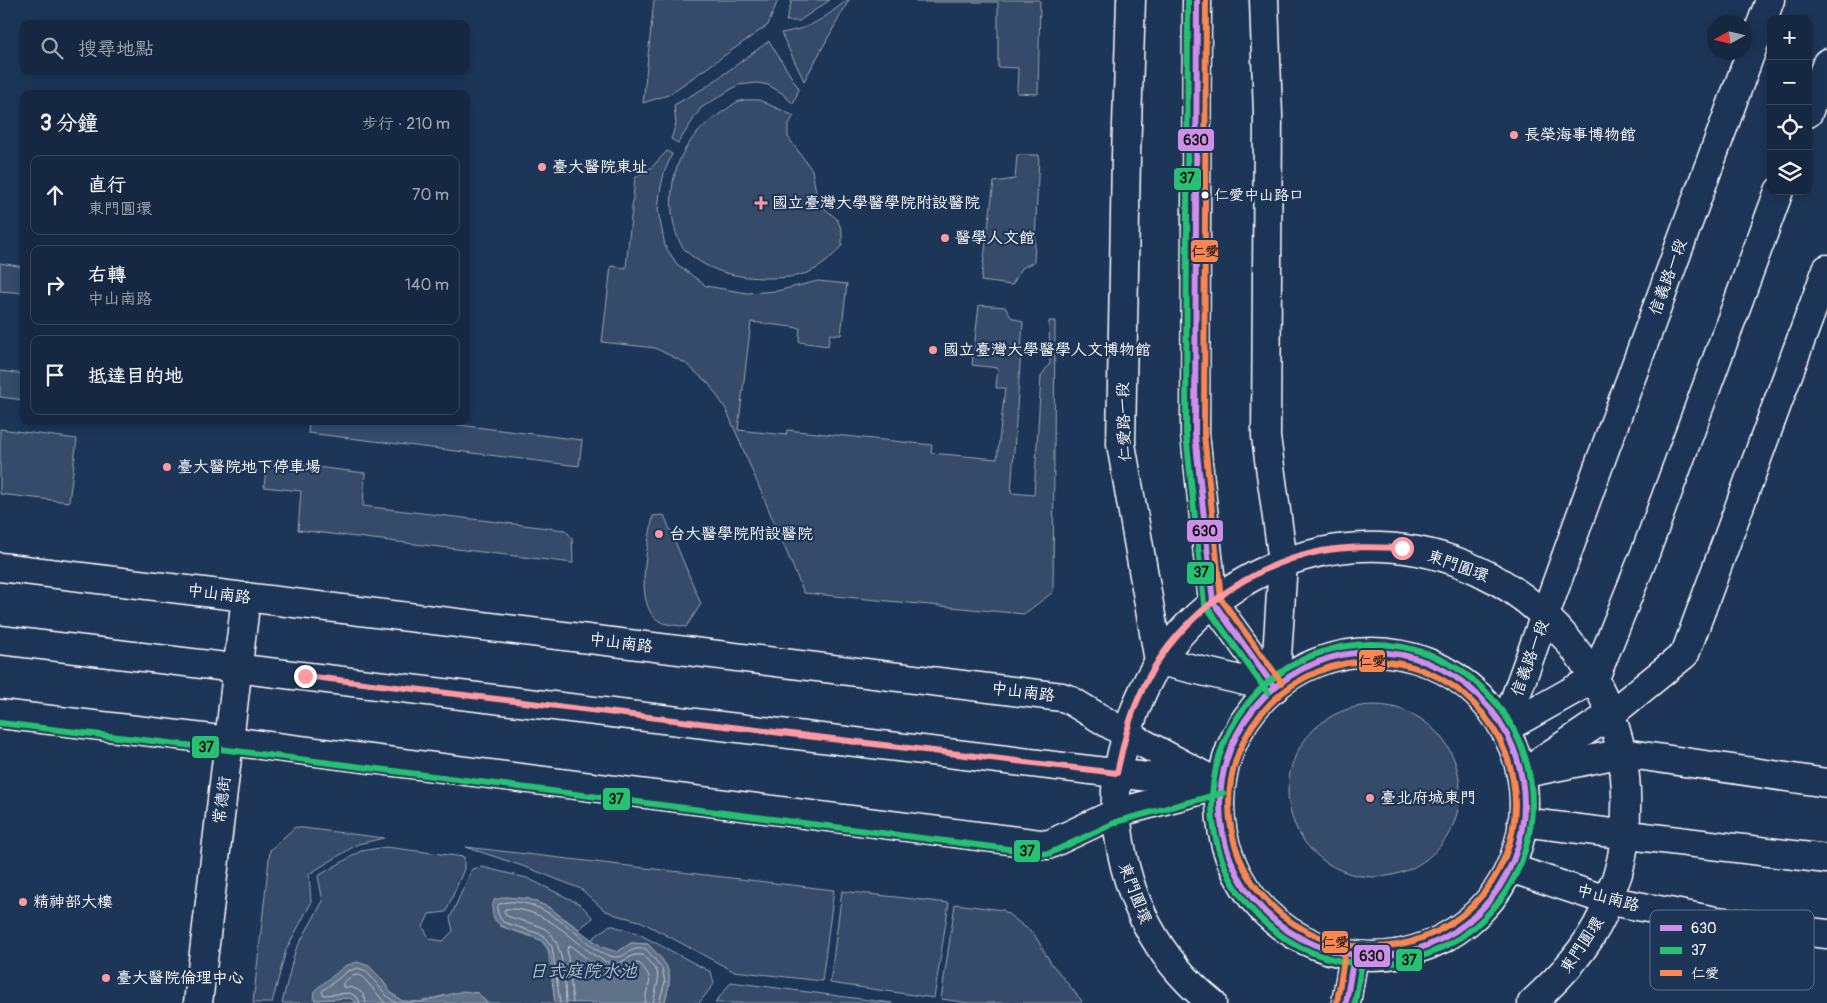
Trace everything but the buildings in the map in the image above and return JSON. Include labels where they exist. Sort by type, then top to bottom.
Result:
[{"type":"main road","name":"仁愛路一段","points":[[1132,0],[1126,156],[1122,444],[1158,661]]},
{"type":"main road","points":[[1197,0],[1195,434],[1213,602],[1275,688]]},
{"type":"main road","points":[[1264,0],[1268,115],[1266,437],[1283,562],[1275,688]]},
{"type":"main road","name":"信義路一段","points":[[1504,729],[1770,0]]},
{"type":"main road","points":[[1811,105],[1827,63]]},
{"type":"main road","points":[[1594,678],[1646,550],[1778,195]]},
{"type":"main road","points":[[1521,774],[1611,714],[1685,654],[1827,269]]},
{"type":"main road","name":"東門圓環","points":[[1212,1003],[1171,963],[1148,929],[1132,893],[1121,854],[1116,813],[1117,773],[1126,734],[1139,696],[1158,661],[1183,629],[1213,602],[1246,579],[1283,562],[1322,551],[1362,546],[1402,548],[1441,556],[1479,570],[1514,590],[1545,615],[1572,644],[1594,678],[1611,714],[1623,753],[1627,793],[1626,834],[1618,873],[1606,900],[1604,912],[1584,946],[1560,978],[1532,1003]]},
{"type":"main road","name":"中山南路","points":[[0,568],[1062,697],[1220,786]]},
{"type":"main road","name":"常德街","points":[[198,1003],[246,597]]},
{"type":"main road","points":[[0,640],[1220,786]]},
{"type":"main road","points":[[1389,652],[1420,659],[1456,677],[1475,691],[1491,709],[1504,729],[1514,751],[1521,774],[1522,822],[1510,868],[1484,907],[1466,924],[1446,937],[1424,947],[1402,953],[1378,956],[1354,955],[1331,950],[1308,942],[1287,930],[1269,916],[1239,878],[1229,856],[1223,833],[1220,809],[1220,786],[1225,762],[1234,740],[1251,712],[1275,688],[1297,670],[1319,660],[1342,653],[1389,652]]},
{"type":"main road","points":[[1158,661],[1275,688]]},
{"type":"main road","name":"信義路一段","points":[[1504,729],[1594,678]]},
{"type":"main road","points":[[0,714],[229,741],[1048,845],[1116,813],[1220,786]]},
{"type":"main road","points":[[1521,774],[1623,753],[1827,784]]},
{"type":"main road","points":[[1522,822],[1827,859]]},
{"type":"main road","name":"中山南路","points":[[1510,868],[1606,900],[1658,910]]},
{"type":"main road","name":"中山南路","points":[[1814,932],[1827,934]]},
{"type":"main road","points":[[1346,1003],[1354,955]]},
{"type":"shaded area","points":[[654,0],[778,0],[768,25],[668,95],[643,103]]},
{"type":"shaded area","points":[[792,0],[830,0],[799,21],[786,21]]},
{"type":"shaded area","points":[[849,0],[804,81],[781,33],[817,22]]},
{"type":"shaded area","points":[[917,0],[1040,0],[1038,94],[1017,93],[1018,68],[998,67],[998,2],[916,2]]},
{"type":"shaded area","points":[[769,41],[799,89],[793,104],[782,93],[768,85],[758,83],[738,85],[701,108],[678,143],[671,139],[676,124],[674,105],[706,87]]},
{"type":"shaded area","points":[[745,100],[759,100],[794,116],[788,125],[788,137],[812,170],[818,203],[837,219],[842,231],[842,245],[834,254],[818,268],[800,275],[779,278],[756,278],[734,275],[714,269],[686,251],[680,243],[674,227],[672,212],[673,181],[677,167],[690,141],[711,120],[736,103]]},
{"type":"shaded area","points":[[667,151],[672,154],[664,173],[658,210],[665,246],[677,264],[706,286],[747,293],[777,291],[818,281],[847,284],[841,335],[830,334],[828,346],[799,342],[800,328],[751,322],[738,430],[786,435],[787,430],[932,445],[931,453],[997,459],[1005,388],[996,388],[998,368],[972,365],[979,305],[1005,307],[1011,317],[1023,322],[1011,493],[1034,495],[1041,376],[1050,363],[1049,321],[1055,321],[1053,592],[1024,614],[804,593],[726,409],[709,384],[685,363],[655,348],[602,342],[611,266],[626,268],[635,178],[652,167]]},
{"type":"shaded area","points":[[1017,155],[1039,155],[1034,262],[1022,268],[1012,285],[981,281],[994,182],[1015,179]]},
{"type":"shaded area","points":[[0,263],[20,266],[20,293],[0,291]]},
{"type":"shaded area","points":[[0,371],[20,374],[20,400],[0,397]]},
{"type":"shaded area","points":[[309,425],[459,425],[582,440],[579,466],[308,433]]},
{"type":"shaded area","points":[[0,429],[77,439],[69,502],[0,494]]},
{"type":"shaded area","points":[[267,461],[365,473],[363,506],[565,530],[572,538],[573,563],[298,530],[301,491],[264,487]]},
{"type":"shaded area","points":[[664,515],[701,604],[686,627],[659,621],[651,613],[646,601],[644,572],[653,516]]},
{"type":"shaded area","points":[[1374,705],[1391,707],[1407,712],[1435,730],[1453,758],[1458,774],[1460,791],[1458,808],[1453,824],[1435,852],[1407,870],[1391,875],[1374,877],[1357,875],[1341,870],[1313,852],[1295,824],[1290,808],[1288,791],[1290,774],[1295,758],[1313,730],[1341,712],[1357,707]]},
{"type":"shaded area","points":[[295,827],[384,838],[358,844],[309,874],[311,903],[286,950],[272,1003],[253,1003],[270,850]]},
{"type":"shaded area","points":[[386,847],[464,857],[464,869],[446,912],[429,914],[423,927],[430,939],[443,941],[453,931],[450,918],[472,869],[482,867],[527,878],[580,904],[593,918],[579,929],[548,907],[529,899],[505,897],[500,926],[541,940],[548,950],[555,1003],[487,1003],[478,993],[442,996],[420,1002],[402,1001],[391,993],[380,977],[315,1000],[350,998],[357,1003],[282,1003],[295,951],[323,901],[318,876],[361,851]]},
{"type":"shaded area","points":[[466,847],[834,890],[822,981],[733,971],[640,921],[604,910],[581,889],[531,869]]},
{"type":"shaded area","points":[[842,891],[949,903],[934,998],[830,983]]},
{"type":"shaded area","points":[[955,904],[1003,910],[1034,934],[1051,963],[1082,1001],[1080,1003],[969,1003],[941,999]]},
{"type":"shaded area","points":[[610,925],[637,933],[711,972],[714,984],[699,1003],[660,1003],[665,1001],[668,990],[669,975],[665,964],[648,944],[631,943],[617,953],[602,948],[592,939]]},
{"type":"shaded area","points":[[731,982],[892,1003],[715,1003]]},
{"type":"water","name":"日式庭院水池","points":[[505,897],[529,899],[548,907],[602,947],[617,952],[631,943],[648,944],[668,969],[669,982],[665,1001],[660,1003],[555,1003],[552,966],[548,948],[532,936],[502,926],[496,921],[492,912],[494,900]]},
{"type":"water","name":"日式庭院水池","points":[[357,962],[369,966],[380,977],[391,993],[402,1001],[420,1002],[463,991],[478,993],[487,1003],[357,1003],[350,998],[314,1000],[315,990],[345,966]]},
{"type":"transit line","name":"37","points":[[1188,0],[1186,434],[1204,603],[1268,693]]},
{"type":"transit line","name":"630","points":[[1197,0],[1195,434],[1213,602],[1275,688]]},
{"type":"transit line","name":"仁愛","points":[[1206,0],[1204,434],[1221,599],[1282,683]]},
{"type":"transit line","name":"37","points":[[1356,644],[1388,644],[1419,650],[1448,662],[1474,680],[1496,702],[1514,728],[1526,757],[1532,788],[1532,804],[1532,820],[1526,851],[1514,880],[1496,906],[1474,928],[1448,946],[1419,958],[1388,964],[1356,964],[1325,958],[1296,946],[1270,928],[1248,906],[1230,880],[1218,851],[1212,820],[1212,788],[1218,757],[1230,728],[1248,702],[1270,680],[1296,662],[1325,650],[1356,644]]},
{"type":"transit line","name":"630","points":[[1372,652],[1402,655],[1430,664],[1456,678],[1479,697],[1498,720],[1512,746],[1521,774],[1524,804],[1521,834],[1512,862],[1498,888],[1479,911],[1456,930],[1430,944],[1402,953],[1372,956],[1342,953],[1314,944],[1288,930],[1265,911],[1246,888],[1232,862],[1223,834],[1220,804],[1223,774],[1232,746],[1246,720],[1265,697],[1288,678],[1314,664],[1342,655],[1372,652]]},
{"type":"transit line","name":"仁愛","points":[[1372,661],[1400,664],[1427,672],[1463,693],[1483,713],[1498,737],[1509,762],[1515,804],[1512,832],[1504,859],[1483,895],[1463,915],[1439,930],[1414,941],[1372,947],[1344,944],[1317,936],[1281,915],[1261,895],[1246,871],[1235,846],[1229,804],[1232,776],[1240,749],[1261,713],[1281,693],[1305,678],[1330,667],[1372,661]]},
{"type":"transit line","name":"37","points":[[0,723],[1048,854],[1119,821],[1223,793]]},
{"type":"transit line","name":"仁愛","points":[[1337,1002],[1345,954]]},
{"type":"transit line","name":"630","points":[[1346,1003],[1354,955]]},
{"type":"transit line","name":"37","points":[[1355,1003],[1363,956]]},
{"type":"place","name":"長榮海事博物館","points":[[1514,135]]},
{"type":"place","name":"臺大醫院東址","points":[[542,167]]},
{"type":"place","name":"仁愛中山路口","points":[[1205,195]]},
{"type":"place","name":"國立臺灣大學醫學院附設醫院","points":[[761,203]]},
{"type":"place","name":"醫學人文館","points":[[945,238]]},
{"type":"place","name":"國立臺灣大學醫學人文博物館","points":[[933,350]]},
{"type":"place","name":"臺大醫院地下停車場","points":[[167,467]]},
{"type":"place","name":"台大醫學院附設醫院","points":[[659,534]]},
{"type":"place","name":"臺北府城東門","points":[[1370,798]]},
{"type":"place","name":"精神部大樓","points":[[23,902]]},
{"type":"place","name":"臺大醫院倫理中心","points":[[106,978]]},
{"type":"route","points":[[305,676],[1117,773],[1126,734],[1139,696],[1158,661],[1183,629],[1213,602],[1246,579],[1283,562],[1322,551],[1362,546],[1402,548]]}]
